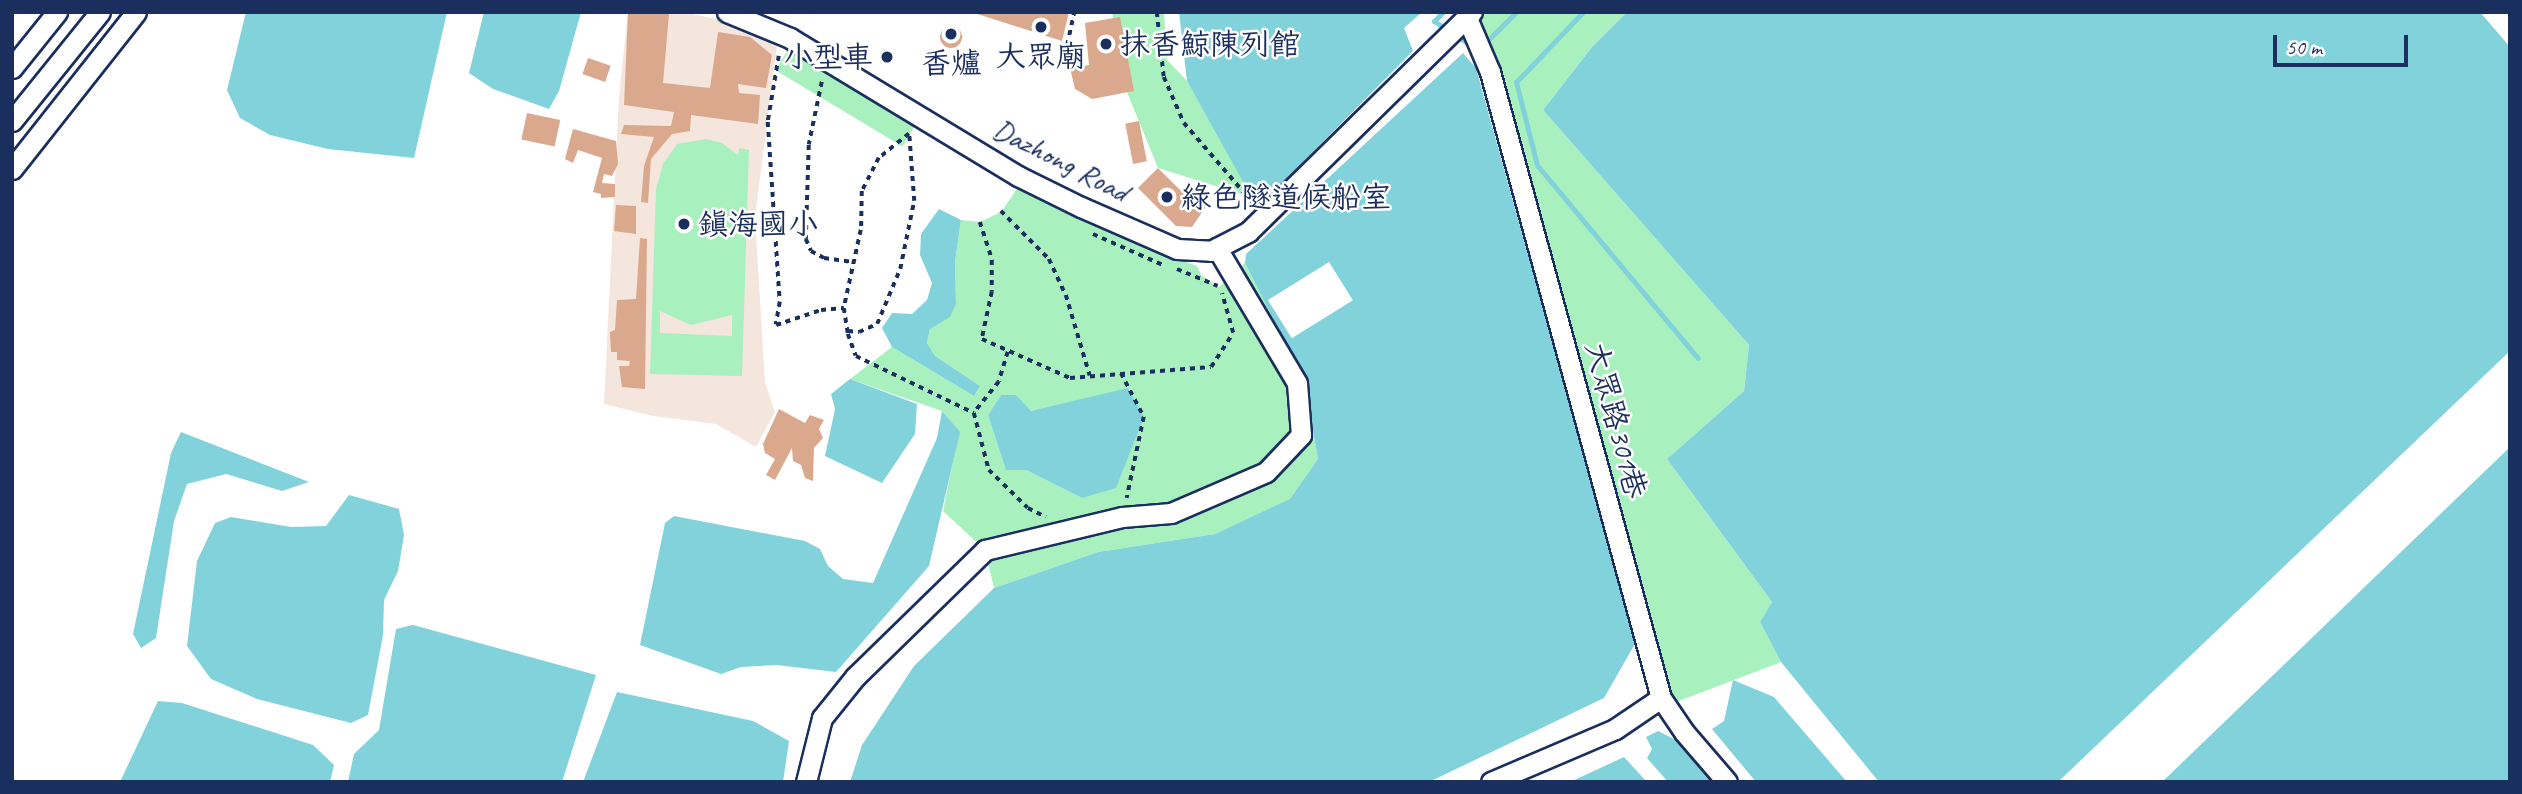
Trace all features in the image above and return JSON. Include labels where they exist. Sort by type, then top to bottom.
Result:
[{"type":"street","points":[[12,68],[57,12]]},
{"type":"street","points":[[12,121],[100,12]]},
{"type":"street","points":[[12,169],[136,12]]},
{"type":"street","name":"Dazhong Road","points":[[727,12],[790,37],[1018,176],[1081,208],[1177,249],[1217,248],[1248,232],[1470,15]]},
{"type":"street","name":"大眾路301巷","points":[[1470,15],[1661,698],[1684,732],[1727,782]]},
{"type":"street","points":[[806,782],[822,718],[855,677],[985,550],[1122,517],[1171,513],[1266,472],[1301,435],[1297,383],[1217,248]]},
{"type":"street","points":[[1491,782],[1615,729],[1661,698]]},
{"type":"path","points":[[1067,45],[1074,12]]},
{"type":"path","points":[[1157,12],[1164,77],[1184,123],[1264,216]]},
{"type":"path","points":[[779,56],[768,122],[780,302],[776,326],[821,310],[844,308]]},
{"type":"path","points":[[822,82],[809,145],[806,239],[811,251],[824,258],[853,262]]},
{"type":"path","points":[[848,331],[859,332],[877,324],[900,269],[915,201],[909,134],[879,158],[862,191],[861,230],[844,308],[848,331],[856,356],[974,413],[989,470],[1028,508],[1071,531]]},
{"type":"path","points":[[1002,212],[1049,259],[1066,295],[1090,376]]},
{"type":"path","points":[[980,222],[992,260],[992,292],[982,339],[1070,378],[1211,367],[1233,333],[1220,287]]},
{"type":"path","points":[[974,413],[999,382],[1008,352]]},
{"type":"path","points":[[1120,373],[1144,418],[1122,517]]},
{"type":"shaded area","name":"鎮海國小","points":[[628,12],[683,12],[721,20],[777,46],[755,217],[765,382],[775,412],[756,447],[716,424],[653,416],[604,404],[619,97]]},
{"type":"green space","points":[[1112,12],[1164,12],[1167,60],[1187,81],[1254,198],[1158,168],[1122,80]]},
{"type":"green space","points":[[1484,12],[1627,12],[1592,47],[1543,110],[1749,345],[1744,391],[1667,459],[1772,602],[1760,622],[1781,662],[1671,704],[1477,19]]},
{"type":"green space","points":[[789,48],[916,124],[902,147],[776,70]]},
{"type":"green space","points":[[706,139],[722,143],[738,155],[739,148],[749,150],[742,376],[650,374],[656,189],[663,164],[677,144]],"holes":[[[660,311],[691,325],[732,315],[732,336],[660,333]]]},
{"type":"green space","points":[[1019,186],[1137,244],[1197,266],[1201,275],[1219,287],[1245,263],[1304,379],[1318,459],[1290,500],[1215,534],[1098,552],[994,588],[985,550],[943,511],[959,432],[942,411],[850,379],[892,347],[974,396],[980,386],[935,356],[927,343],[930,329],[956,304],[955,262],[961,220],[980,222],[1001,212]],"holes":[[[1001,395],[1016,395],[1030,411],[1059,406],[1082,498],[1026,470],[1006,469],[988,415]]]},
{"type":"water","points":[[246,12],[447,12],[414,158],[328,149],[270,135],[240,118],[227,90]]},
{"type":"water","points":[[484,12],[581,12],[559,91],[549,109],[493,89],[469,73]]},
{"type":"water","points":[[1179,12],[1420,14],[1404,28],[1413,51],[1277,188],[1255,188],[1246,187],[1187,81]]},
{"type":"water","points":[[1627,12],[2480,12],[2510,47],[2510,351],[2058,782],[1879,782],[1781,662],[1760,622],[1772,602],[1667,459],[1744,391],[1749,345],[1543,110],[1592,47]]},
{"type":"water","points":[[1463,53],[1476,68],[1636,642],[1604,698],[1429,782],[850,782],[862,745],[914,666],[994,588],[1098,552],[1215,534],[1290,499],[1318,459],[1304,380],[1245,263],[1246,254]]},
{"type":"water","points":[[939,209],[961,220],[955,262],[956,304],[950,317],[930,329],[927,343],[935,356],[980,386],[974,396],[892,347],[882,328],[892,313],[912,314],[927,300],[932,283],[920,255],[921,234]]},
{"type":"water","points":[[850,379],[917,404],[915,434],[882,483],[825,456],[835,409],[831,394]]},
{"type":"water","points":[[1128,388],[1144,417],[1116,488],[1082,498],[1026,470],[1006,470],[988,415],[1001,395],[1016,395],[1031,411]]},
{"type":"water","points":[[942,411],[960,432],[929,566],[836,672],[777,665],[741,667],[721,674],[640,645],[665,523],[674,516],[805,541],[820,549],[828,566],[843,579],[873,583],[937,438]]},
{"type":"water","points":[[181,432],[309,482],[282,491],[226,474],[187,484],[174,521],[156,638],[141,648],[133,634],[171,453]]},
{"type":"water","points":[[2510,447],[2510,782],[2162,782]]},
{"type":"water","points":[[349,495],[399,509],[404,535],[398,571],[384,600],[383,635],[368,715],[351,723],[257,699],[211,679],[187,646],[197,561],[215,523],[231,517],[291,527],[326,526]]},
{"type":"water","points":[[413,625],[596,675],[562,782],[348,782],[354,754],[379,730],[396,629]]},
{"type":"water","points":[[1733,680],[1774,697],[1847,782],[1756,782],[1712,729],[1724,721]]},
{"type":"water","points":[[617,692],[753,721],[789,741],[783,782],[583,782]]},
{"type":"water","points":[[158,701],[182,703],[313,745],[334,765],[330,782],[120,782]]},
{"type":"water","points":[[1658,731],[1676,740],[1714,782],[1668,782],[1647,758],[1652,749],[1646,737]]},
{"type":"water","points":[[1624,757],[1647,782],[1570,782]]},
{"type":"pier","points":[[1329,262],[1353,300],[1292,338],[1268,300]]},
{"type":"building","points":[[628,12],[669,14],[663,83],[710,88],[718,32],[750,37],[772,55],[766,88],[738,84],[739,93],[760,95],[758,124],[691,115],[690,131],[672,134],[651,159],[648,203],[641,202],[644,166],[654,137],[621,134],[624,125],[671,126],[674,112],[624,105]]},
{"type":"building","name":"大眾廟","points":[[971,12],[1069,12],[1062,41]]},
{"type":"building","name":"抹香鯨陳列館","points":[[1120,17],[1134,91],[1092,99],[1075,89],[1070,68],[1089,65],[1085,23]]},
{"type":"building","name":"香爐","points":[[951,26],[959,29],[962,37],[959,45],[951,48],[943,45],[940,37],[943,29]]},
{"type":"building","points":[[588,58],[611,66],[605,82],[582,74]]},
{"type":"building","points":[[527,113],[560,120],[555,146],[521,139]]},
{"type":"building","points":[[1139,121],[1147,161],[1133,164],[1125,124]]},
{"type":"building","points":[[573,129],[616,141],[618,164],[612,176],[604,174],[602,183],[615,184],[615,197],[601,198],[601,194],[593,192],[602,158],[578,150],[573,163],[565,159]]},
{"type":"building","name":"綠色隧道候船室","points":[[1158,168],[1191,201],[1199,193],[1209,202],[1192,227],[1176,226],[1138,188]]},
{"type":"building","points":[[616,205],[636,206],[636,234],[614,231]]},
{"type":"building","points":[[640,238],[647,239],[645,389],[622,387],[619,366],[629,366],[630,361],[617,360],[617,352],[611,352],[610,332],[615,330],[617,300],[636,299]]},
{"type":"building","points":[[779,409],[805,423],[810,415],[824,420],[819,429],[823,438],[814,448],[813,481],[805,478],[801,465],[793,461],[792,448],[775,480],[766,475],[775,459],[765,453],[763,444]]},
{"type":"waterway","points":[[1443,12],[1434,21],[1472,46]]},
{"type":"waterway","points":[[1484,44],[1516,12]]},
{"type":"waterway","points":[[1583,12],[1516,82],[1537,165],[1698,358]]},
{"type":"place","name":"大眾廟","points":[[1041,27]]},
{"type":"place","name":"香爐","points":[[951,34]]},
{"type":"place","name":"抹香鯨陳列館","points":[[1106,44]]},
{"type":"place","name":"小型車","points":[[887,57]]},
{"type":"place","name":"綠色隧道候船室","points":[[1167,197]]},
{"type":"place","name":"鎮海國小","points":[[684,224]]}]
